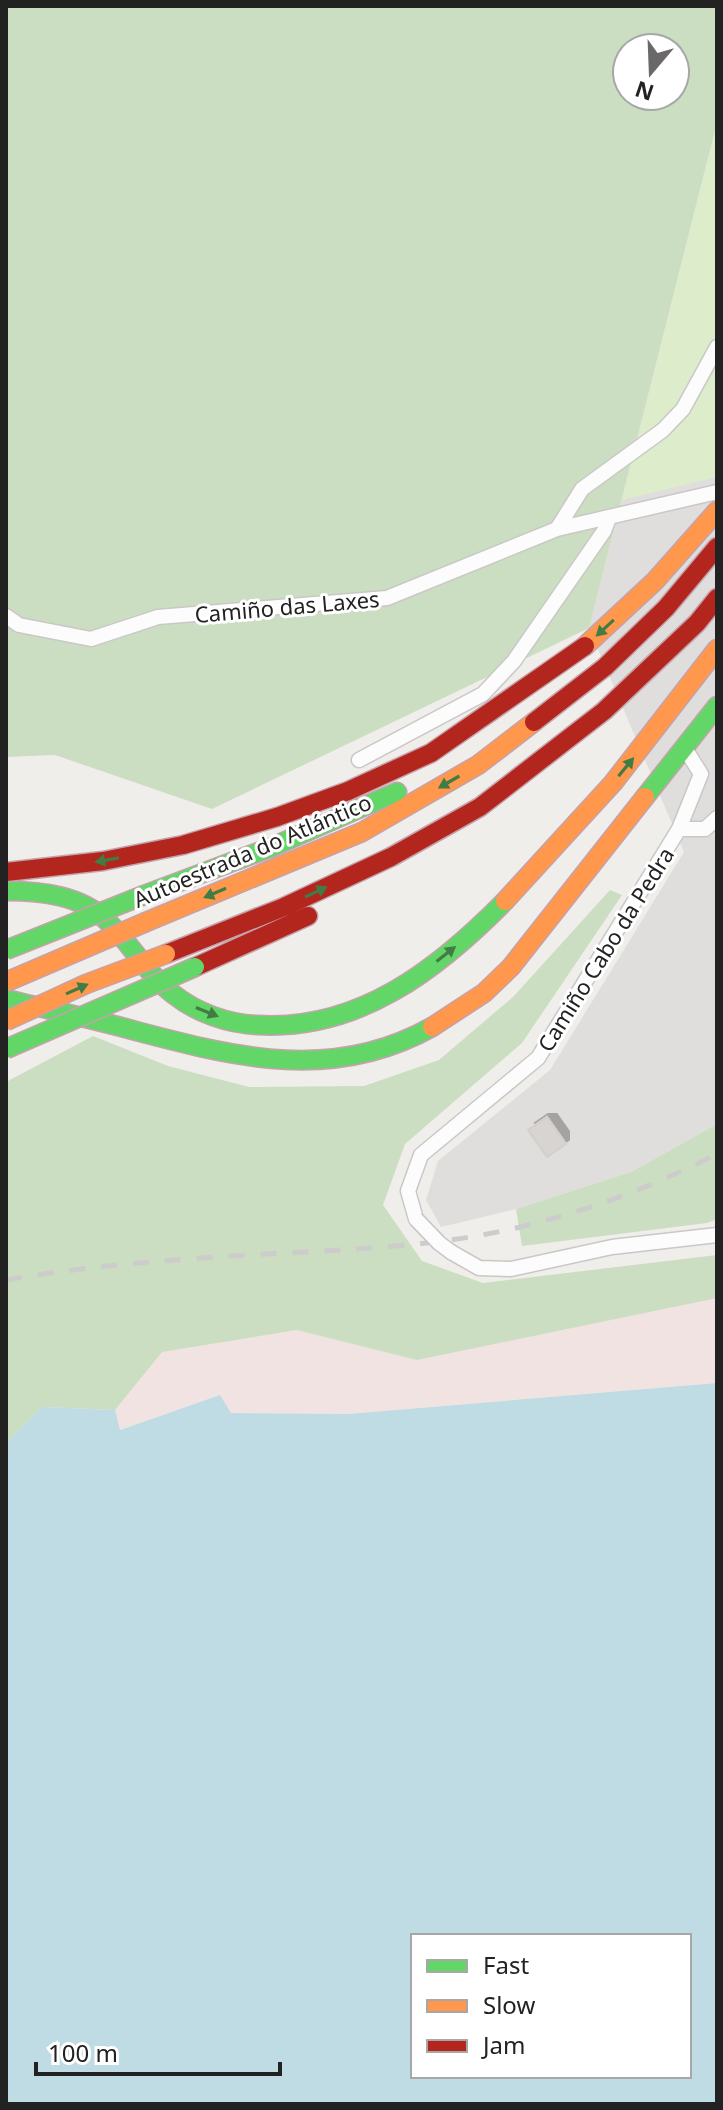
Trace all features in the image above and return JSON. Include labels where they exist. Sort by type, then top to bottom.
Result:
[{"type":"highway","points":[[6,872],[103,861],[183,845],[277,817],[348,791],[431,753],[580,650],[655,581],[717,511]]},
{"type":"highway","points":[[6,950],[341,820],[482,745],[564,687],[615,643],[686,567],[717,545]]},
{"type":"highway","name":"Autoestrada do Atlántico","points":[[6,982],[362,832],[478,765],[605,667],[666,608],[717,545]]},
{"type":"highway","points":[[6,1049],[301,919],[443,843],[534,783],[597,735],[658,679],[717,598]]},
{"type":"highway","points":[[6,1021],[86,984],[284,907],[391,857],[480,807],[604,711],[697,623]]},
{"type":"highway","points":[[6,891],[25,890],[71,899],[105,919],[161,985],[206,1013],[240,1023],[279,1026],[323,1022],[344,1015],[366,1007],[418,976],[472,933],[535,872],[588,814],[683,697],[717,649]]},
{"type":"highway","points":[[6,999],[247,1058],[329,1061],[378,1051],[435,1026],[494,984],[544,928],[717,706]]},
{"type":"street","points":[[557,529],[582,489],[663,430],[683,409],[717,347]]},
{"type":"street","name":"Camiño das Laxes","points":[[6,616],[19,625],[91,639],[158,617],[387,598],[557,529],[717,492]]},
{"type":"street","points":[[359,760],[483,694],[514,661],[551,611],[604,531],[609,518]]},
{"type":"street","name":"Camiño Cabo da Pedra","points":[[684,747],[701,774],[679,829],[538,1058],[421,1155],[408,1191],[416,1219],[439,1243],[479,1268],[511,1269],[612,1247],[717,1235]]},
{"type":"street","name":"Camiño Cabo da Pedra","points":[[679,829],[705,829],[717,818]]},
{"type":"shaded area","points":[[717,122],[717,1124],[631,1172],[516,1209],[441,1227],[426,1200],[438,1161],[550,1070],[684,852],[589,628]]},
{"type":"shaded area","points":[[717,1297],[717,1383],[348,1414],[230,1413],[220,1395],[119,1430],[115,1410],[161,1352],[297,1330]]},
{"type":"green space","points":[[6,6],[717,6],[717,122],[589,628],[212,809],[55,755],[6,757]]},
{"type":"green space","points":[[717,122],[717,477],[622,500]]},
{"type":"green space","points":[[610,890],[622,895],[522,1043],[405,1144],[383,1205],[422,1261],[483,1283],[717,1255],[717,1298],[417,1360],[297,1330],[162,1352],[115,1410],[42,1407],[6,1443],[6,1082],[93,1036],[168,1066],[249,1087],[364,1086],[439,1060],[513,997]]},
{"type":"green space","points":[[717,1124],[717,1219],[707,1223],[522,1246],[516,1209],[631,1172]]},
{"type":"water","points":[[717,1383],[717,2104],[6,2104],[6,1443],[42,1407],[115,1410],[120,1430],[220,1395],[231,1413],[348,1414]]},
{"type":"building","points":[[547,1117],[566,1144],[547,1157],[528,1130]]},
{"type":"railway","points":[[6,1280],[144,1262],[452,1240],[534,1224],[588,1208],[640,1189],[717,1154]]},
{"type":"traffic: fast","points":[[645,797],[717,706]]},
{"type":"traffic: fast","points":[[144,895],[272,847],[397,792]]},
{"type":"traffic: fast","points":[[6,891],[60,896],[86,906],[108,922],[155,978],[182,1001],[213,1016],[258,1025],[295,1024],[330,1018],[394,991],[452,950],[505,901]]},
{"type":"traffic: fast","points":[[6,950],[144,895]]},
{"type":"traffic: fast","points":[[6,1049],[195,967]]},
{"type":"traffic: fast","points":[[6,999],[212,1050],[286,1060],[322,1060],[359,1055],[395,1044],[432,1027]]},
{"type":"traffic: slow","points":[[585,646],[655,581],[717,511]]},
{"type":"traffic: slow","points":[[505,901],[613,783],[717,649]]},
{"type":"traffic: slow","points":[[146,922],[362,832],[478,765],[534,722]]},
{"type":"traffic: slow","points":[[432,1027],[484,993],[511,967],[645,797]]},
{"type":"traffic: slow","points":[[6,982],[146,922]]},
{"type":"traffic: slow","points":[[6,1021],[86,984],[166,954]]},
{"type":"traffic: jam","points":[[534,722],[605,667],[666,608],[717,547]]},
{"type":"traffic: jam","points":[[166,954],[284,907],[391,857],[480,807],[604,711],[697,623],[717,598]]},
{"type":"traffic: jam","points":[[6,872],[103,861],[183,845],[277,817],[348,791],[431,753],[585,646]]},
{"type":"traffic: jam","points":[[195,967],[308,916]]}]
